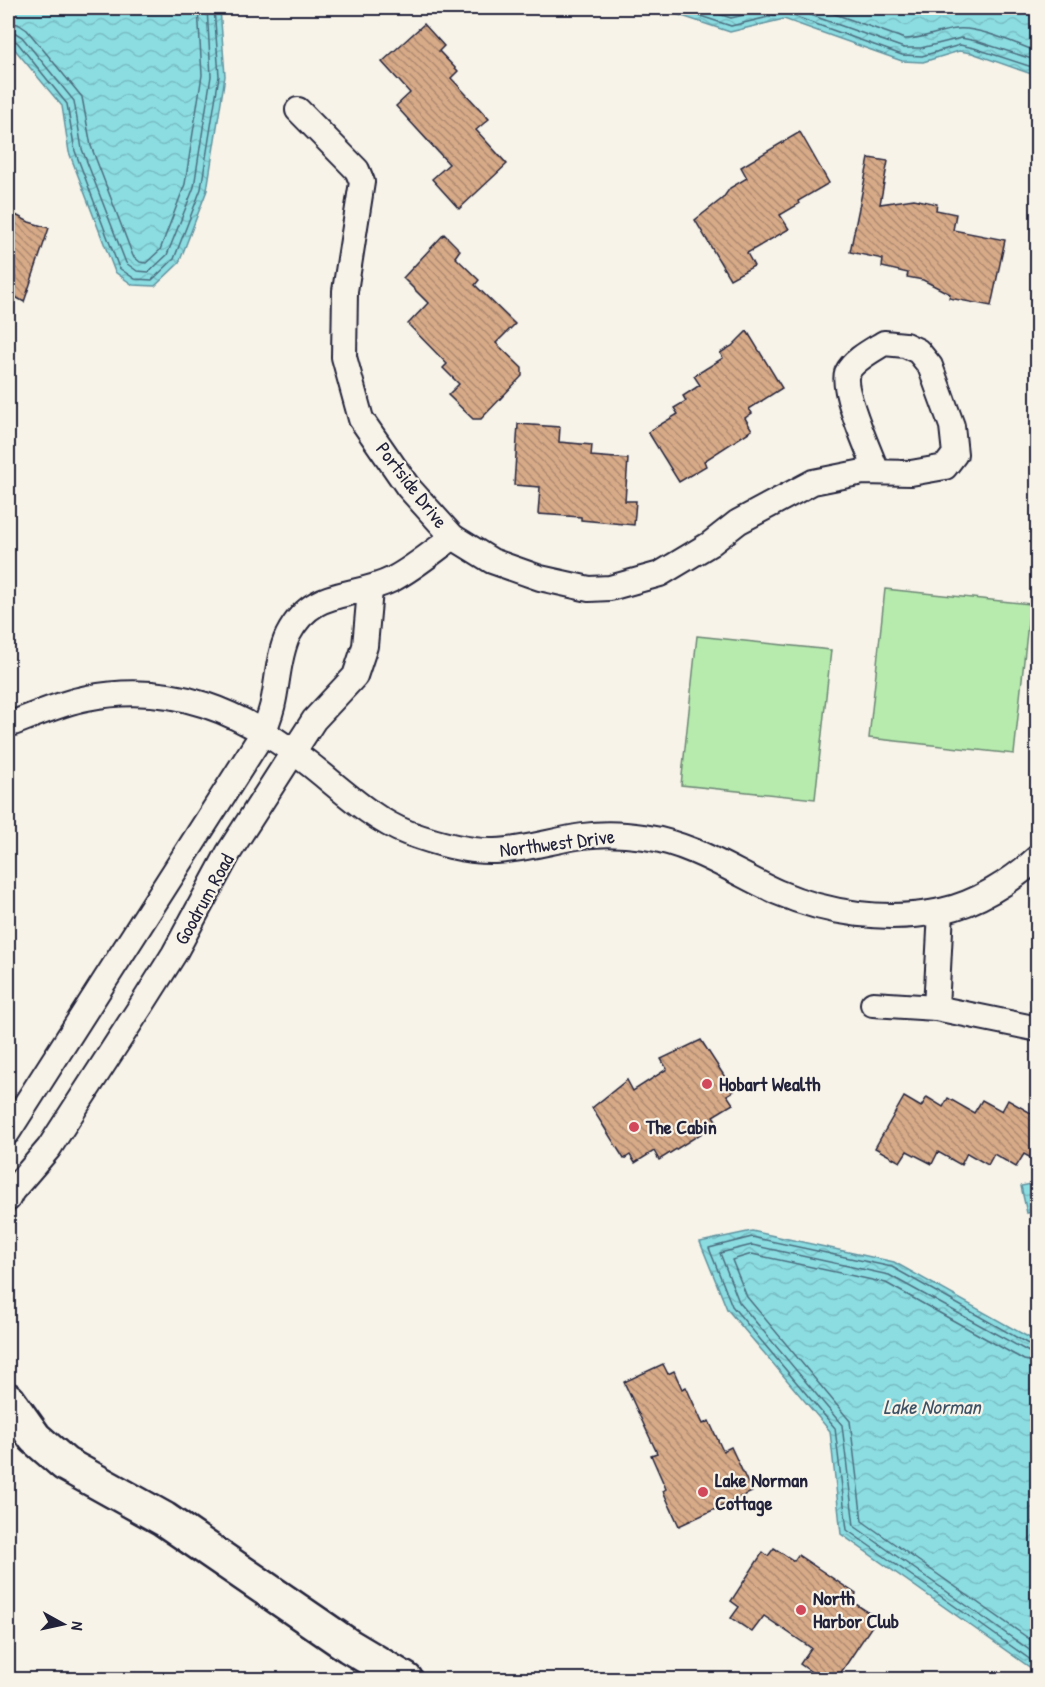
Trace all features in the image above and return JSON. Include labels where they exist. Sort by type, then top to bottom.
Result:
[{"type":"highway","points":[[8,1400],[34,1438],[65,1464],[164,1519],[349,1646],[406,1680]]},
{"type":"street","name":"Portside Drive","points":[[298,110],[357,170],[362,182],[345,291],[344,357],[361,419],[408,487],[453,537],[492,561],[540,578],[590,589],[610,588],[660,574],[710,544],[738,522],[813,482],[863,472],[877,472]]},
{"type":"street","points":[[884,343],[905,345],[918,351],[930,366],[952,426],[955,454],[945,467],[911,472],[877,472],[846,390],[847,373],[855,363],[884,343]]},
{"type":"street","name":"Goodrum Road","points":[[8,1132],[263,733],[274,700],[282,654],[294,624],[315,604],[329,597],[370,590],[411,568],[453,537]]},
{"type":"street","name":"Goodrum Road","points":[[8,1199],[12,1191],[49,1148],[143,1003],[174,954],[229,852],[314,720],[355,676],[365,646],[370,590]]},
{"type":"street","name":"Northwest Drive","points":[[8,725],[84,698],[122,692],[157,693],[189,698],[225,712],[294,752],[382,819],[406,832],[450,846],[496,851],[585,835],[614,834],[644,837],[696,850],[778,892],[815,906],[844,912],[904,915],[941,911],[982,896],[1024,870],[1038,857]]},
{"type":"street","points":[[936,1008],[941,911]]},
{"type":"street","points":[[873,1004],[936,1008],[1038,1029]]},
{"type":"green space","points":[[885,589],[1030,604],[1014,754],[869,738]]},
{"type":"green space","points":[[697,636],[831,650],[815,799],[681,785]]},
{"type":"water","points":[[8,8],[220,8],[225,76],[207,190],[179,263],[155,286],[133,285],[115,272],[69,152],[62,106],[8,43]]},
{"type":"water","points":[[658,8],[1037,8],[1037,76],[972,53],[959,51],[923,62],[902,61],[784,19],[730,32]]},
{"type":"water","points":[[1037,1183],[1037,1211],[1027,1213],[1021,1186]]},
{"type":"water","name":"Lake Norman","points":[[752,1231],[894,1262],[1037,1342],[1037,1678],[1035,1671],[841,1534],[830,1431],[727,1309],[700,1242]]},
{"type":"building","points":[[424,24],[444,46],[439,51],[458,71],[451,78],[489,119],[476,130],[507,164],[459,209],[432,179],[449,164],[396,106],[410,93],[382,62]]},
{"type":"building","points":[[800,132],[829,183],[798,201],[799,204],[780,215],[789,229],[747,253],[754,266],[730,279],[695,220],[723,198],[730,188],[747,178],[741,167]]},
{"type":"building","points":[[869,158],[888,161],[880,204],[914,199],[937,204],[936,210],[956,214],[953,230],[1005,240],[991,306],[949,298],[950,294],[923,280],[907,277],[908,273],[882,267],[883,259],[850,252]]},
{"type":"building","points":[[8,211],[29,222],[49,228],[24,302],[8,293]]},
{"type":"building","points":[[444,234],[460,250],[455,257],[479,280],[475,285],[515,324],[496,343],[522,368],[522,376],[481,419],[473,419],[448,395],[459,384],[443,368],[447,364],[408,324],[428,303],[403,278]]},
{"type":"building","points":[[747,331],[782,388],[749,409],[752,413],[745,418],[752,430],[704,461],[706,466],[679,482],[648,432],[678,414],[674,408],[686,401],[683,396],[700,385],[694,376],[723,358],[720,353],[732,346]]},
{"type":"building","points":[[518,424],[560,427],[559,442],[592,445],[591,456],[628,459],[625,501],[636,501],[634,525],[581,520],[581,517],[538,514],[540,487],[514,485]]},
{"type":"building","points":[[701,1040],[734,1091],[727,1095],[733,1104],[713,1116],[718,1123],[659,1160],[654,1151],[635,1163],[630,1155],[624,1159],[592,1108],[627,1080],[633,1091],[667,1069],[661,1059]]},
{"type":"building","points":[[904,1097],[921,1107],[927,1097],[943,1107],[948,1098],[974,1113],[982,1100],[1002,1111],[1008,1100],[1038,1117],[1038,1162],[1024,1154],[1016,1167],[994,1154],[988,1165],[967,1153],[961,1165],[938,1152],[932,1164],[907,1151],[900,1162],[875,1148]]},
{"type":"building","points":[[663,1364],[668,1374],[674,1371],[682,1389],[686,1387],[703,1424],[709,1421],[723,1451],[731,1447],[752,1492],[679,1526],[663,1491],[666,1489],[651,1455],[657,1453],[624,1382]]},
{"type":"building","name":"North Harbor Club","points":[[774,1548],[794,1561],[798,1555],[856,1594],[851,1601],[871,1614],[866,1622],[872,1626],[836,1680],[823,1680],[800,1664],[811,1648],[764,1616],[752,1632],[731,1618],[739,1607],[731,1601],[763,1552],[768,1556]]},
{"type":"place","name":"Hobart Wealth","points":[[707,1084]]},
{"type":"place","name":"The Cabin","points":[[634,1127]]},
{"type":"place","name":"Lake Norman Cottage","points":[[703,1492]]},
{"type":"place","name":"North Harbor Club","points":[[801,1610]]}]
